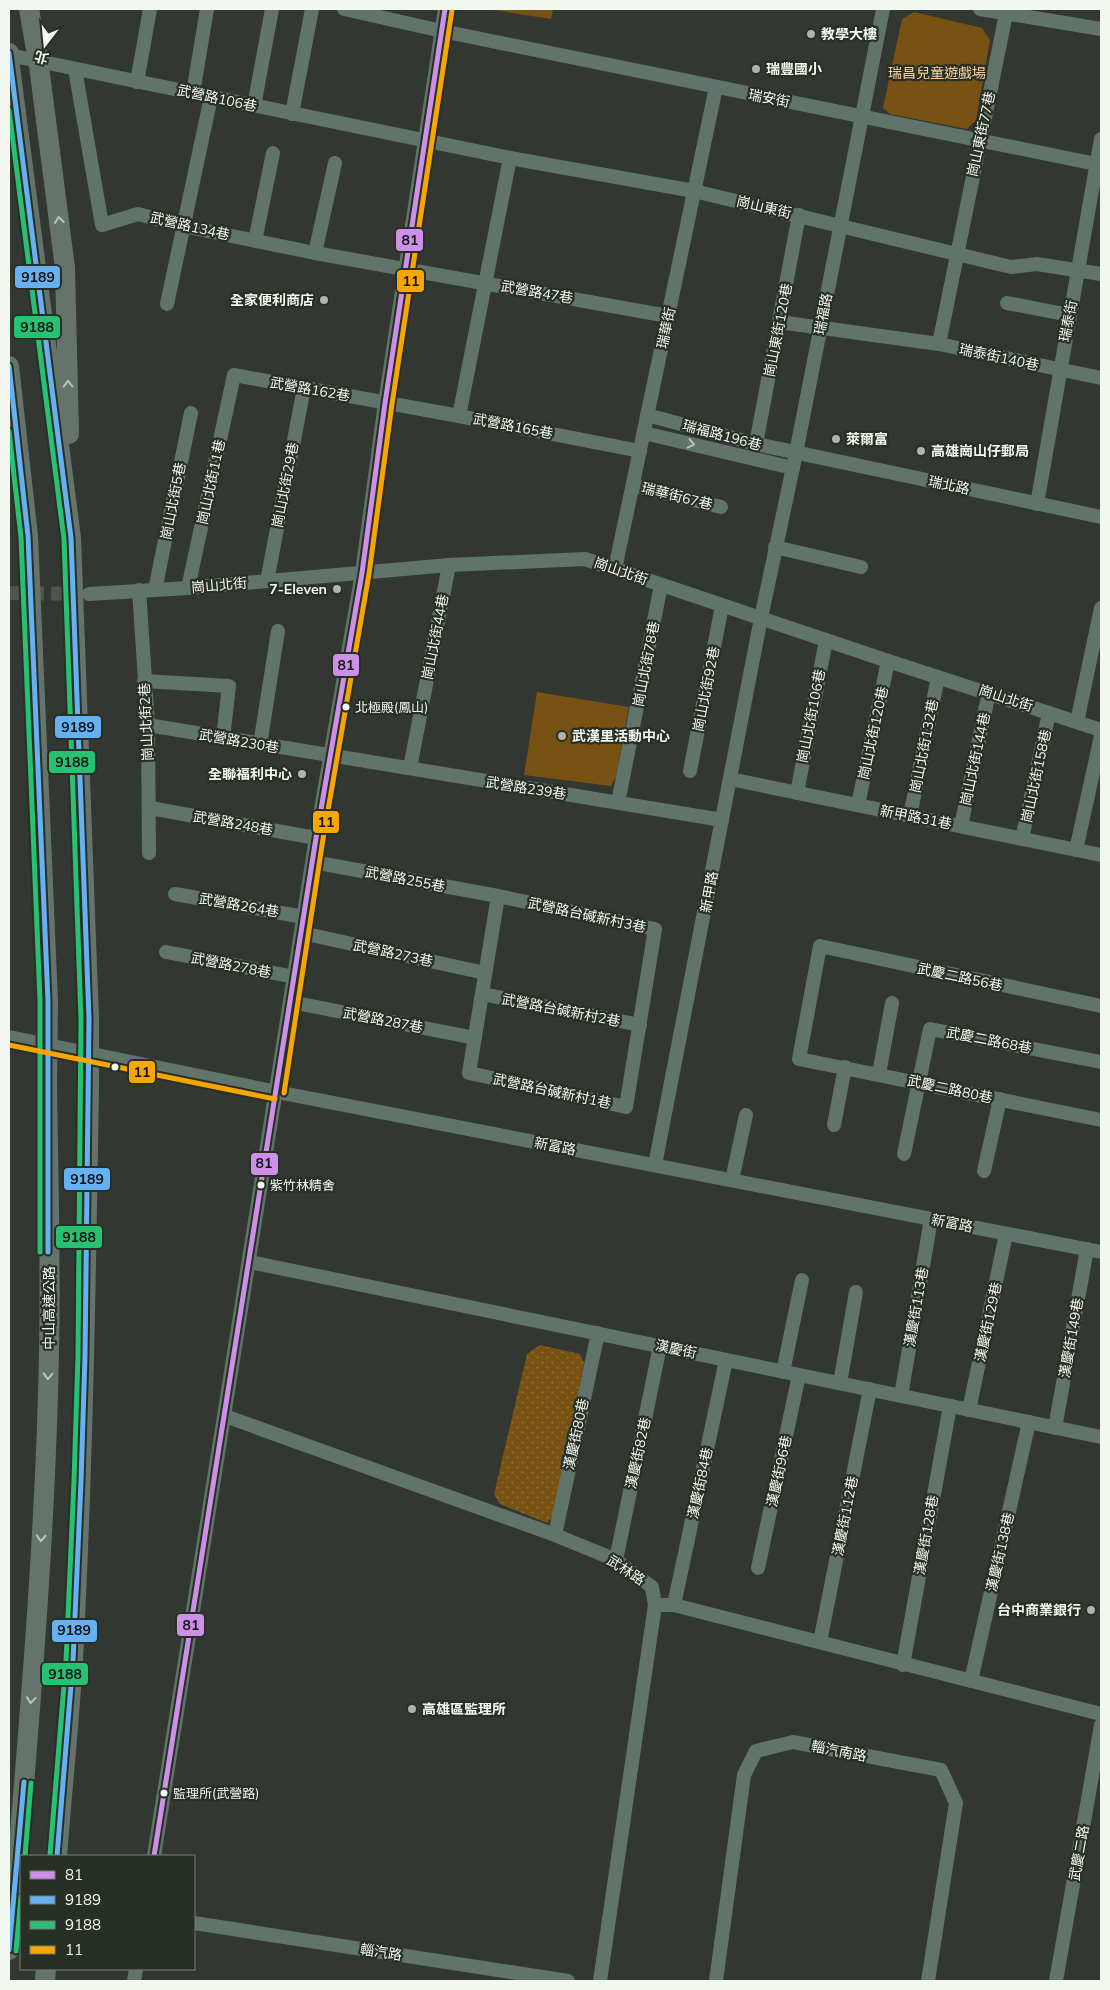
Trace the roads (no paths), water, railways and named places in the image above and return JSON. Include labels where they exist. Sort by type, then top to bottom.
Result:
[{"type":"highway","points":[[29,9],[39,66],[66,268],[71,538],[89,1019],[85,1356],[80,1500],[73,1661],[57,1855]]},
{"type":"highway","points":[[9,58],[71,538]]},
{"type":"highway","name":"中山高速公路","points":[[9,366],[28,536],[48,1001],[49,1351],[36,1642],[9,1950]]},
{"type":"street","points":[[137,82],[150,9]]},
{"type":"street","points":[[193,93],[207,9]]},
{"type":"street","points":[[254,106],[272,9]]},
{"type":"street","points":[[292,114],[312,9]]},
{"type":"street","name":"瑞安街","points":[[344,9],[442,31],[1099,164]]},
{"type":"street","points":[[154,1855],[316,838],[362,573],[385,403],[446,9]]},
{"type":"street","name":"瑞福路","points":[[761,618],[793,468],[883,9]]},
{"type":"street","points":[[980,9],[1006,11],[1101,29]]},
{"type":"street","name":"崗山東街77巷","points":[[956,255],[1006,11]]},
{"type":"street","name":"武營路106巷","points":[[9,58],[76,69],[426,141]]},
{"type":"street","name":"武營路134巷","points":[[76,69],[102,225],[138,214],[183,226],[406,270]]},
{"type":"street","name":"瑞華街","points":[[615,569],[716,87]]},
{"type":"street","points":[[167,304],[211,97]]},
{"type":"street","name":"瑞泰街","points":[[1036,504],[1059,370],[1099,164],[1101,139]]},
{"type":"street","name":"崗山東街","points":[[426,141],[694,191],[1011,267],[1037,264],[1101,274]]},
{"type":"street","points":[[255,241],[273,153]]},
{"type":"street","points":[[459,416],[510,158]]},
{"type":"street","points":[[315,253],[335,163]]},
{"type":"street","name":"崗山東街120巷","points":[[756,444],[800,215]]},
{"type":"street","points":[[939,344],[956,255]]},
{"type":"street","name":"武營路47巷","points":[[406,270],[668,316]]},
{"type":"street","points":[[1007,303],[1070,315]]},
{"type":"street","name":"瑞泰街140巷","points":[[779,322],[939,344],[1101,378]]},
{"type":"street","name":"武營路162巷","points":[[234,375],[385,403]]},
{"type":"street","name":"崗山北街11巷","points":[[188,588],[234,375]]},
{"type":"street","name":"崗山北街29巷","points":[[267,581],[304,388]]},
{"type":"street","name":"武營路165巷","points":[[385,403],[640,451]]},
{"type":"street","name":"崗山北街5巷","points":[[155,590],[191,412]]},
{"type":"street","name":"瑞福路196巷","points":[[648,415],[796,453]]},
{"type":"street","name":"瑞福路196巷","points":[[644,433],[793,468]]},
{"type":"street","name":"瑞北路","points":[[796,453],[1101,517]]},
{"type":"street","name":"瑞華街67巷","points":[[633,485],[721,507]]},
{"type":"street","points":[[775,548],[861,567]]},
{"type":"street","name":"崗山北街","points":[[89,594],[188,588],[449,565],[585,559],[722,606],[1101,730]]},
{"type":"street","name":"崗山北街44巷","points":[[410,768],[449,565]]},
{"type":"street","name":"崗山北街78巷","points":[[618,803],[661,585]]},
{"type":"street","name":"崗山北街2巷","points":[[139,590],[148,725],[149,853]]},
{"type":"street","name":"崗山北街92巷","points":[[690,771],[722,606]]},
{"type":"street","points":[[1077,722],[1101,608]]},
{"type":"street","name":"新甲路","points":[[655,1166],[761,618]]},
{"type":"street","points":[[260,745],[278,631]]},
{"type":"street","name":"崗山北街106巷","points":[[797,793],[826,640]]},
{"type":"street","name":"崗山北街120巷","points":[[858,806],[888,661]]},
{"type":"street","name":"崗山北街132巷","points":[[910,816],[938,677]]},
{"type":"street","points":[[144,681],[229,686],[223,738]]},
{"type":"street","name":"崗山北街144巷","points":[[961,826],[989,692]]},
{"type":"street","name":"崗山北街158巷","points":[[1022,839],[1049,713]]},
{"type":"street","name":"武營路230巷","points":[[148,725],[330,756]]},
{"type":"street","points":[[1076,850],[1101,736]]},
{"type":"street","name":"武營路239巷","points":[[330,756],[722,820]]},
{"type":"street","name":"新甲路31巷","points":[[730,780],[1101,855]]},
{"type":"street","name":"武營路248巷","points":[[150,808],[316,838]]},
{"type":"street","name":"武營路255巷","points":[[313,862],[498,896]]},
{"type":"street","name":"武營路264巷","points":[[175,894],[304,917]]},
{"type":"street","points":[[474,1038],[498,896]]},
{"type":"street","name":"武營路台碱新村3巷","points":[[498,896],[655,929],[633,1069]]},
{"type":"street","name":"武營路273巷","points":[[302,933],[485,973]]},
{"type":"street","name":"武慶二路56巷","points":[[799,1059],[820,946],[1101,1006]]},
{"type":"street","name":"武營路278巷","points":[[166,952],[295,977]]},
{"type":"street","name":"武營路台碱新村2巷","points":[[482,994],[640,1025]]},
{"type":"street","name":"武營路287巷","points":[[291,1002],[474,1038]]},
{"type":"street","points":[[879,1074],[892,1004]]},
{"type":"street","name":"武慶二路68巷","points":[[919,1082],[930,1029],[1101,1062]]},
{"type":"street","name":"新富路","points":[[9,1037],[277,1092],[1101,1252]]},
{"type":"street","name":"武營路台碱新村1巷","points":[[474,1038],[469,1073],[626,1107],[633,1069]]},
{"type":"street","name":"武慶二路80巷","points":[[799,1059],[1101,1120]]},
{"type":"street","points":[[834,1125],[845,1067]]},
{"type":"street","points":[[904,1154],[919,1082]]},
{"type":"street","points":[[984,1171],[1000,1099]]},
{"type":"street","points":[[732,1180],[746,1115]]},
{"type":"street","name":"漢慶街113巷","points":[[901,1396],[931,1219]]},
{"type":"street","name":"漢慶街129巷","points":[[969,1410],[1006,1234]]},
{"type":"street","name":"漢慶街149巷","points":[[1055,1428],[1086,1249]]},
{"type":"street","name":"漢慶街","points":[[250,1262],[1101,1437]]},
{"type":"street","points":[[783,1372],[802,1280]]},
{"type":"street","points":[[840,1383],[856,1292]]},
{"type":"street","name":"漢慶街80巷","points":[[555,1536],[598,1334]]},
{"type":"street","name":"漢慶街82巷","points":[[616,1560],[660,1346]]},
{"type":"street","name":"漢慶街84巷","points":[[674,1605],[726,1360]]},
{"type":"street","name":"漢慶街96巷","points":[[758,1568],[799,1375]]},
{"type":"street","name":"漢慶街112巷","points":[[820,1642],[870,1389]]},
{"type":"street","name":"漢慶街128巷","points":[[903,1665],[950,1406]]},
{"type":"street","name":"武林路","points":[[225,1416],[616,1560],[652,1587],[655,1605],[600,1981]]},
{"type":"street","name":"漢慶街138巷","points":[[971,1681],[1029,1422]]},
{"type":"street","points":[[655,1605],[674,1605],[1101,1714]]},
{"type":"street","name":"武慶二路","points":[[1056,1981],[1101,1725]]},
{"type":"street","name":"輜汽南路","points":[[716,1981],[744,1775],[756,1752],[793,1742],[940,1770],[956,1803],[928,1981]]},
{"type":"street","name":"輜汽路","points":[[195,1922],[537,1979],[568,1981]]},
{"type":"tunnel","points":[[9,593],[81,594]]},
{"type":"place","name":"教學大樓","points":[[811,34]]},
{"type":"place","name":"瑞豐國小","points":[[756,69]]},
{"type":"place","name":"全家便利商店","points":[[324,300]]},
{"type":"place","name":"萊爾富","points":[[836,439]]},
{"type":"place","name":"高雄崗山仔郵局","points":[[921,451]]},
{"type":"place","name":"7-Eleven","points":[[337,589]]},
{"type":"place","name":"北極殿(鳳山)","points":[[346,707]]},
{"type":"place","name":"武漢里活動中心","points":[[562,736]]},
{"type":"place","name":"全聯福利中心","points":[[302,774]]},
{"type":"place","name":"紫竹林精舍","points":[[261,1185]]},
{"type":"place","name":"台中商業銀行","points":[[1091,1610]]},
{"type":"place","name":"高雄區監理所","points":[[412,1709]]},
{"type":"place","name":"監理所(武營路)","points":[[164,1793]]},
{"type":"park label","name":"瑞昌兒童遊戲場","points":[[937,73]]}]
